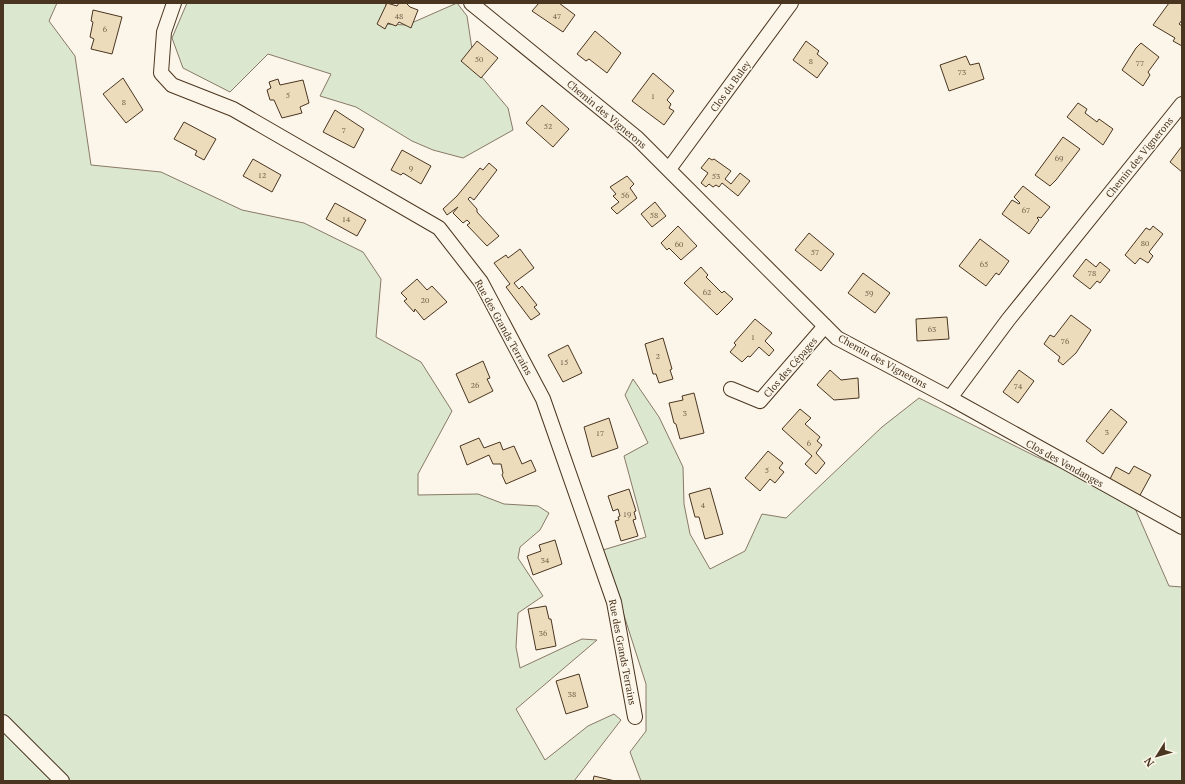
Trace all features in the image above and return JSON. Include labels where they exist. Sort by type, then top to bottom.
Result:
[{"type":"street","name":"Rue des Grands Terrains","points":[[174,3],[164,32],[160,73],[172,85],[233,109],[439,228],[480,282],[543,400],[614,602],[635,717]]},
{"type":"street","name":"Chemin des Vignerons","points":[[471,3],[637,138],[837,338],[950,398],[1008,320],[1182,104]]},
{"type":"street","name":"Clos du Buley","points":[[668,169],[792,3]]},
{"type":"street","name":"Clos des Cépages","points":[[731,389],[760,401],[825,326]]},
{"type":"street","name":"Clos des Vendanges","points":[[950,398],[1182,527]]},
{"type":"street","points":[[3,722],[62,781]]},
{"type":"green space","points":[[3,3],[57,3],[49,21],[75,56],[91,165],[161,172],[242,210],[304,223],[363,252],[381,279],[376,337],[421,362],[452,411],[418,474],[418,495],[478,494],[504,504],[538,506],[549,513],[540,530],[520,547],[518,558],[543,596],[518,613],[516,647],[520,668],[582,639],[597,640],[516,709],[545,760],[588,726],[614,714],[621,720],[574,781],[3,781]]},
{"type":"green space","points":[[187,3],[386,3],[384,24],[407,25],[457,3],[467,16],[475,69],[508,108],[513,130],[463,158],[433,150],[412,141],[356,107],[320,96],[331,74],[268,54],[230,92],[183,68],[172,38]]},
{"type":"green space","points":[[633,379],[659,417],[683,467],[684,504],[690,534],[710,569],[745,551],[762,514],[786,518],[882,427],[919,398],[1035,456],[1131,499],[1169,586],[1182,587],[1182,781],[641,781],[630,752],[646,731],[646,684],[603,550],[646,537],[624,456],[648,443],[625,395]]},
{"type":"building","points":[[387,3],[397,6],[399,3],[406,3],[410,7],[418,10],[411,28],[399,22],[396,26],[388,23],[385,29],[377,24]]},
{"type":"building","points":[[539,3],[559,3],[575,15],[563,32],[532,11]]},
{"type":"building","points":[[1169,3],[1180,3],[1182,5],[1182,20],[1179,24],[1182,26],[1182,46],[1173,41],[1175,38],[1153,25]]},
{"type":"building","points":[[93,10],[122,17],[112,54],[91,49],[94,39],[90,37],[93,22],[91,21]]},
{"type":"building","points":[[595,31],[621,53],[607,73],[589,59],[586,61],[577,54]]},
{"type":"building","points":[[477,41],[498,58],[481,78],[461,61]]},
{"type":"building","points":[[806,41],[819,51],[817,54],[828,63],[817,78],[793,60]]},
{"type":"building","points":[[1141,43],[1159,57],[1148,72],[1150,75],[1143,86],[1122,70],[1136,48]]},
{"type":"building","points":[[966,56],[970,65],[979,63],[984,79],[949,91],[940,65]]},
{"type":"building","points":[[653,73],[674,91],[667,100],[671,104],[669,108],[674,111],[664,125],[632,101]]},
{"type":"building","points":[[123,78],[143,110],[126,123],[103,94]]},
{"type":"building","points":[[278,79],[280,85],[303,80],[309,103],[300,107],[302,113],[282,118],[274,100],[270,100],[267,90],[271,88],[269,82]]},
{"type":"building","points":[[1078,103],[1087,109],[1085,113],[1097,122],[1099,119],[1113,129],[1103,145],[1067,117]]},
{"type":"building","points":[[542,105],[569,129],[553,147],[526,123]]},
{"type":"building","points":[[335,110],[364,129],[354,148],[323,132]]},
{"type":"building","points":[[184,122],[216,139],[204,160],[195,155],[197,151],[174,139]]},
{"type":"building","points":[[1063,137],[1080,149],[1050,186],[1035,175]]},
{"type":"building","points":[[1182,146],[1182,172],[1170,162]]},
{"type":"building","points":[[402,150],[431,166],[421,184],[403,173],[401,175],[391,170]]},
{"type":"building","points":[[709,158],[712,160],[714,159],[731,171],[725,179],[731,184],[740,173],[750,181],[738,196],[722,183],[719,187],[716,185],[713,187],[709,184],[706,187],[701,183],[708,173],[701,168]]},
{"type":"building","points":[[253,159],[281,175],[272,192],[243,176]]},
{"type":"building","points":[[489,163],[497,170],[474,200],[470,197],[468,199],[477,209],[477,212],[499,236],[487,246],[467,225],[470,223],[467,220],[463,223],[453,213],[458,207],[447,215],[443,209],[457,196],[480,168],[483,170]]},
{"type":"building","points":[[627,176],[634,184],[630,188],[637,198],[617,214],[611,208],[619,202],[613,196],[616,194],[610,187]]},
{"type":"building","points":[[1023,186],[1050,207],[1041,218],[1037,218],[1039,220],[1029,234],[1002,214],[1012,200],[1019,204],[1020,203],[1014,197]]},
{"type":"building","points":[[655,202],[666,216],[652,227],[641,214]]},
{"type":"building","points":[[335,203],[366,220],[357,236],[326,219]]},
{"type":"building","points":[[678,226],[697,246],[681,260],[669,248],[667,250],[661,243]]},
{"type":"building","points":[[1153,226],[1163,234],[1149,252],[1153,256],[1148,263],[1140,258],[1135,264],[1125,255],[1146,228],[1150,230]]},
{"type":"building","points":[[809,233],[834,254],[821,271],[795,250]]},
{"type":"building","points":[[980,239],[1009,261],[999,275],[996,273],[986,286],[959,266]]},
{"type":"building","points":[[520,249],[534,268],[514,283],[519,289],[522,286],[537,305],[534,307],[540,314],[531,320],[506,287],[510,284],[494,263],[506,255],[508,258]]},
{"type":"building","points":[[1086,259],[1096,267],[1100,262],[1110,270],[1100,283],[1097,281],[1090,289],[1073,276]]},
{"type":"building","points":[[701,267],[708,275],[706,277],[722,293],[724,291],[733,299],[717,315],[684,283]]},
{"type":"building","points":[[863,273],[890,293],[875,313],[848,293]]},
{"type":"building","points":[[417,279],[427,290],[432,286],[447,302],[424,320],[415,309],[414,312],[404,301],[407,299],[401,293]]},
{"type":"building","points":[[1071,315],[1091,330],[1076,353],[1063,365],[1058,361],[1060,357],[1044,344],[1050,335],[1054,337]]},
{"type":"building","points":[[947,317],[949,339],[917,341],[916,319]]},
{"type":"building","points":[[755,319],[772,333],[765,341],[774,350],[769,356],[759,347],[750,357],[748,356],[742,362],[730,352],[736,345],[734,343]]},
{"type":"building","points":[[663,338],[672,369],[670,370],[673,379],[659,383],[656,374],[653,374],[645,344]]},
{"type":"building","points":[[568,345],[582,373],[563,382],[548,355]]},
{"type":"building","points":[[483,361],[490,378],[487,379],[493,391],[469,403],[456,374]]},
{"type":"building","points":[[830,370],[841,380],[858,378],[859,398],[834,400],[817,385]]},
{"type":"building","points":[[1019,370],[1034,381],[1018,403],[1003,392]]},
{"type":"building","points":[[694,393],[704,433],[680,439],[669,403],[683,400],[682,396]]},
{"type":"building","points":[[800,409],[811,418],[805,424],[820,437],[817,441],[822,445],[816,453],[825,463],[816,474],[805,464],[812,456],[782,429]]},
{"type":"building","points":[[1111,409],[1127,422],[1103,454],[1086,441]]},
{"type":"building","points":[[609,418],[618,448],[592,457],[584,427]]},
{"type":"building","points":[[479,438],[484,448],[500,442],[503,450],[514,446],[522,464],[531,460],[536,471],[506,484],[502,475],[501,464],[493,464],[489,455],[467,465],[460,446]]},
{"type":"building","points":[[768,451],[783,463],[779,468],[784,472],[775,483],[770,479],[760,491],[745,478]]},
{"type":"building","points":[[1134,466],[1151,475],[1139,497],[1109,481],[1116,467],[1129,474]]},
{"type":"building","points":[[710,488],[723,534],[705,539],[699,517],[695,517],[689,494]]},
{"type":"building","points":[[629,489],[636,511],[634,512],[636,519],[633,520],[638,536],[621,541],[615,521],[619,520],[618,517],[620,516],[618,509],[613,511],[608,496]]},
{"type":"building","points":[[555,540],[562,564],[533,575],[527,556],[541,551],[539,545]]},
{"type":"building","points":[[546,606],[549,619],[551,619],[556,646],[536,650],[528,609]]},
{"type":"building","points":[[579,674],[588,707],[566,714],[556,681]]},
{"type":"building","points":[[594,776],[615,781],[593,781]]}]
